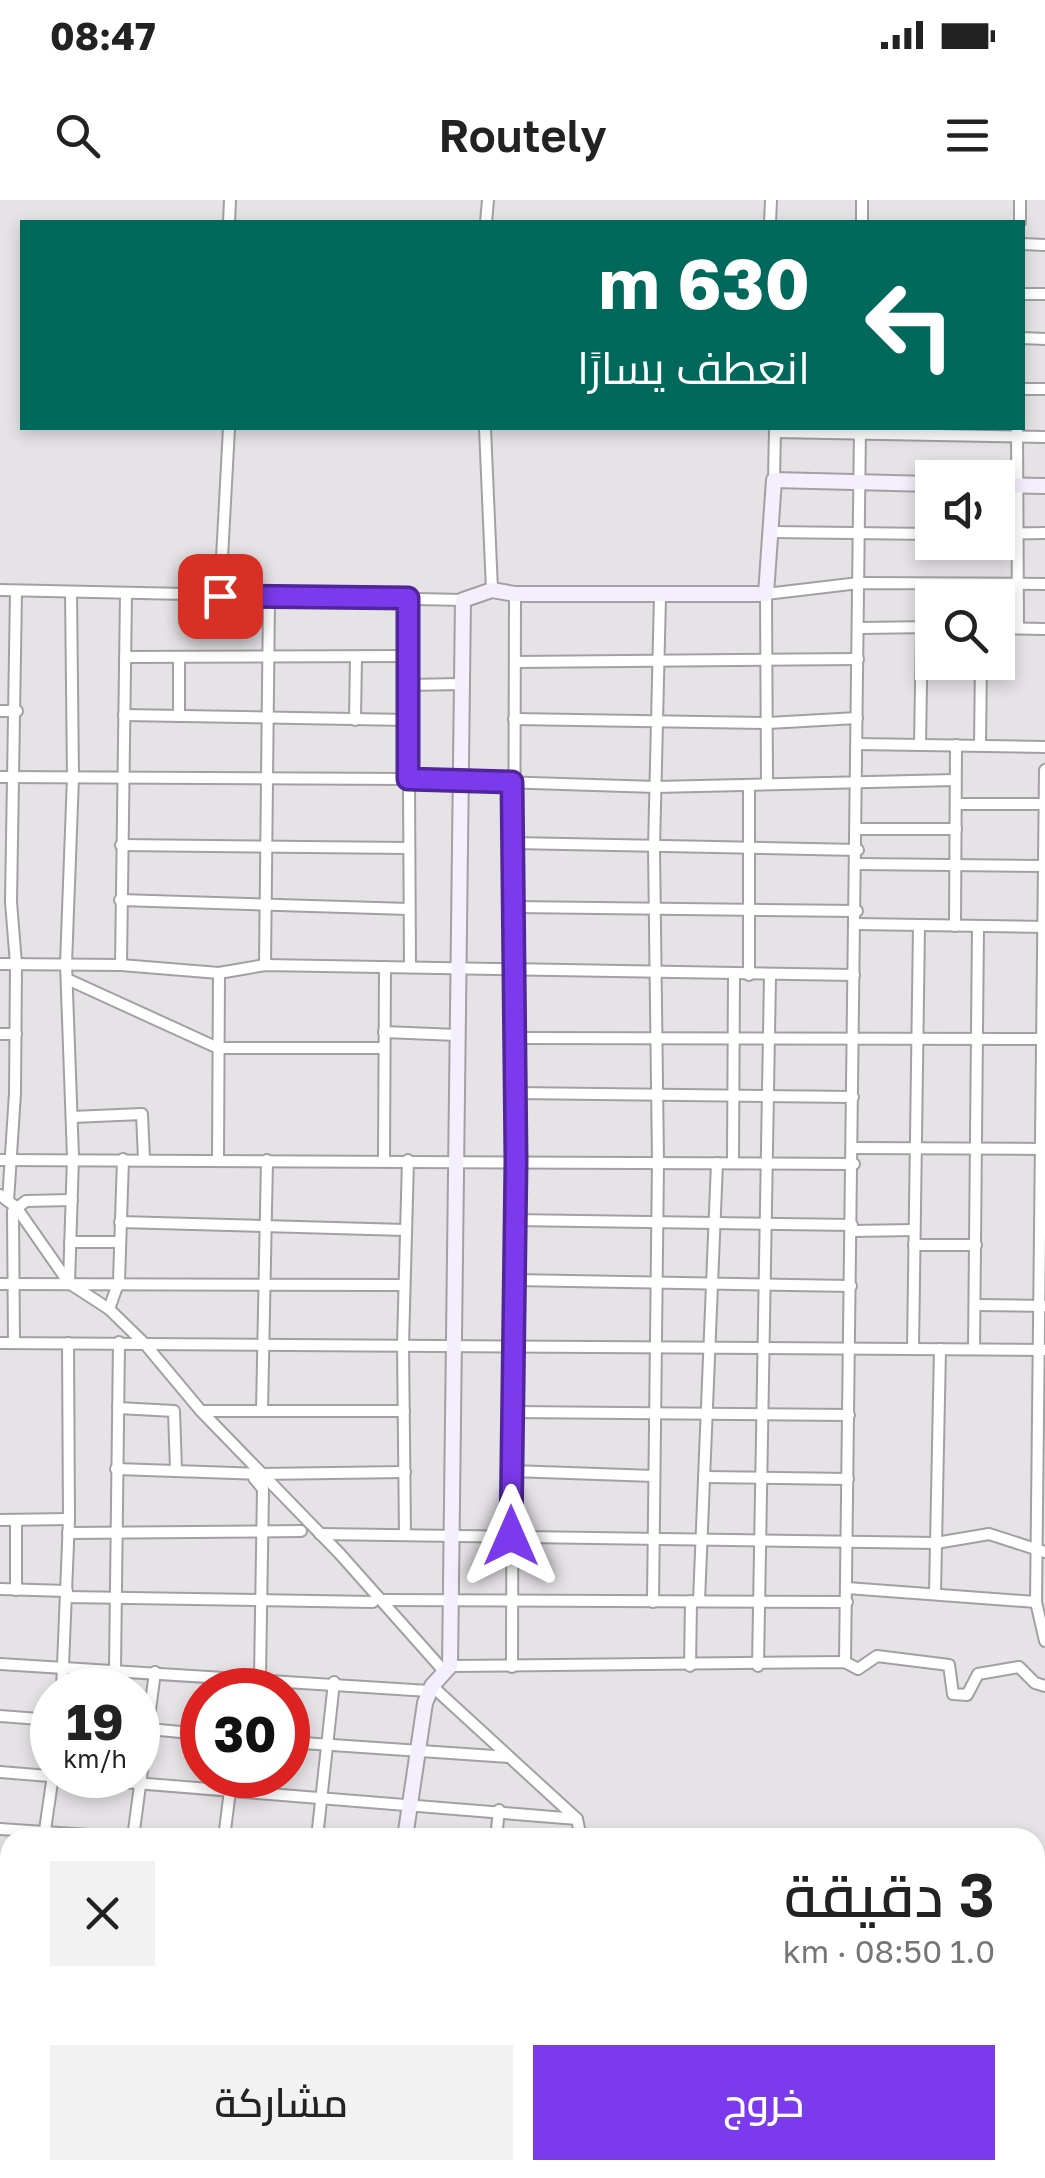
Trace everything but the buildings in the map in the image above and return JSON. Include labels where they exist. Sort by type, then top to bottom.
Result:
[{"type":"street","points":[[220,596],[229,430]]},
{"type":"street","points":[[484,430],[492,590]]},
{"type":"street","points":[[767,784],[766,594],[775,430],[1017,432],[1045,437]]},
{"type":"street","points":[[845,1662],[858,864],[860,431]]},
{"type":"street","points":[[1017,432],[1018,628],[1045,629]]},
{"type":"street","points":[[774,480],[915,484]]},
{"type":"street","points":[[1017,486],[1045,486]]},
{"type":"street","points":[[772,532],[915,534]]},
{"type":"street","points":[[1017,534],[1045,533]]},
{"type":"street","points":[[0,590],[462,600],[492,590],[515,594],[660,596],[766,594],[859,584],[1045,584]]},
{"type":"street","points":[[14,1343],[5,1284],[6,1160],[15,1093],[16,964],[5,902],[15,842],[16,592]]},
{"type":"street","points":[[69,1283],[74,1157],[66,964],[73,777],[71,592]]},
{"type":"street","points":[[121,964],[126,594]]},
{"type":"street","points":[[512,1667],[515,594]]},
{"type":"street","points":[[265,964],[269,596]]},
{"type":"street","points":[[653,1602],[658,1162],[654,848],[660,596]]},
{"type":"street","points":[[408,598],[410,967]]},
{"type":"street","points":[[406,1828],[414,1752],[430,1689],[446,1668],[452,1599],[462,600]]},
{"type":"street","points":[[860,628],[915,627]]},
{"type":"street","points":[[0,653],[17,653]]},
{"type":"street","points":[[125,656],[408,656]]},
{"type":"street","points":[[355,720],[356,656]]},
{"type":"street","points":[[179,658],[179,716]]},
{"type":"street","points":[[515,662],[858,659]]},
{"type":"street","points":[[920,744],[924,680]]},
{"type":"street","points":[[980,745],[981,680]]},
{"type":"street","points":[[408,685],[461,684]]},
{"type":"street","points":[[0,711],[17,711]]},
{"type":"street","points":[[124,715],[408,720]]},
{"type":"street","points":[[514,719],[768,723],[858,718]]},
{"type":"street","points":[[858,744],[1045,746]]},
{"type":"street","points":[[955,926],[956,744]]},
{"type":"street","points":[[1045,770],[1042,1551],[1036,1602],[1045,1641]]},
{"type":"street","points":[[0,777],[408,779],[656,787],[956,780]]},
{"type":"street","points":[[749,785],[749,975]]},
{"type":"street","points":[[956,804],[1045,804]]},
{"type":"street","points":[[858,829],[956,829]]},
{"type":"street","points":[[0,841],[15,842]]},
{"type":"street","points":[[514,844],[858,850]]},
{"type":"street","points":[[121,845],[408,848]]},
{"type":"street","points":[[858,864],[1044,866]]},
{"type":"street","points":[[120,900],[408,909]]},
{"type":"street","points":[[514,907],[857,911]]},
{"type":"street","points":[[856,924],[1043,927]]},
{"type":"street","points":[[913,1349],[919,926]]},
{"type":"street","points":[[974,1350],[978,926]]},
{"type":"street","points":[[0,964],[121,964],[220,973],[265,964],[854,975]]},
{"type":"street","points":[[384,1160],[385,966]]},
{"type":"street","points":[[218,1159],[220,973]]},
{"type":"street","points":[[732,1162],[734,974]]},
{"type":"street","points":[[758,1666],[770,1162],[770,976]]},
{"type":"street","points":[[67,979],[218,1048],[384,1048]]},
{"type":"street","points":[[384,1032],[458,1035]]},
{"type":"street","points":[[0,1034],[16,1034]]},
{"type":"street","points":[[516,1038],[915,1035],[1041,1039]]},
{"type":"street","points":[[0,1093],[15,1093]]},
{"type":"street","points":[[515,1093],[854,1097]]},
{"type":"street","points":[[72,1117],[142,1114],[144,1159]]},
{"type":"street","points":[[853,1148],[1043,1149]]},
{"type":"street","points":[[6,1160],[74,1157],[854,1164]]},
{"type":"street","points":[[109,1310],[119,1281],[123,1159]]},
{"type":"street","points":[[262,1411],[267,1160]]},
{"type":"street","points":[[405,1535],[402,1344],[408,1160]]},
{"type":"street","points":[[690,1666],[702,1539],[717,1162]]},
{"type":"street","points":[[8,1201],[72,1200]]},
{"type":"street","points":[[8,1201],[69,1283],[109,1310],[145,1344],[201,1412],[446,1668],[845,1662],[858,1668],[881,1656],[946,1664],[952,1670],[953,1694],[969,1694],[974,1678],[984,1672],[1015,1666],[1045,1686]]},
{"type":"street","points":[[514,1220],[914,1230]]},
{"type":"street","points":[[120,1222],[406,1230]]},
{"type":"street","points":[[70,1242],[120,1242]]},
{"type":"street","points":[[914,1245],[976,1245]]},
{"type":"street","points":[[514,1280],[851,1286]]},
{"type":"street","points":[[5,1284],[119,1281],[404,1285]]},
{"type":"street","points":[[975,1305],[1043,1306]]},
{"type":"street","points":[[116,1668],[119,1342]]},
{"type":"street","points":[[0,1343],[1042,1350]]},
{"type":"street","points":[[64,1666],[69,1519],[68,1343]]},
{"type":"street","points":[[935,1594],[940,1349]]},
{"type":"street","points":[[118,1408],[174,1410],[176,1470]]},
{"type":"street","points":[[201,1412],[404,1412]]},
{"type":"street","points":[[513,1412],[849,1414]]},
{"type":"street","points":[[116,1469],[260,1474],[405,1472]]},
{"type":"street","points":[[512,1471],[654,1476]]},
{"type":"street","points":[[246,1472],[262,1485],[260,1668]]},
{"type":"street","points":[[705,1477],[848,1478]]},
{"type":"street","points":[[0,1520],[69,1519]]},
{"type":"street","points":[[16,1520],[16,1590]]},
{"type":"street","points":[[68,1533],[301,1531]]},
{"type":"street","points":[[320,1534],[936,1542],[989,1534],[1042,1551]]},
{"type":"street","points":[[847,1588],[1036,1602]]},
{"type":"street","points":[[0,1590],[116,1598],[847,1602]]},
{"type":"street","points":[[0,1664],[90,1668]]},
{"type":"street","points":[[310,1681],[430,1689],[577,1819],[579,1828]]},
{"type":"street","points":[[318,1828],[334,1682]]},
{"type":"street","points":[[0,1716],[30,1718]]},
{"type":"street","points":[[310,1744],[508,1757]]},
{"type":"street","points":[[0,1772],[30,1774]]},
{"type":"street","points":[[310,1795],[577,1819]]},
{"type":"street","points":[[45,1828],[49,1798]]},
{"type":"street","points":[[134,1828],[138,1798]]},
{"type":"street","points":[[225,1828],[229,1798]]},
{"type":"street","points":[[497,1828],[499,1810]]},
{"type":"route","points":[[220,596],[408,598],[408,779],[512,782],[516,1161],[511,1536]]}]
